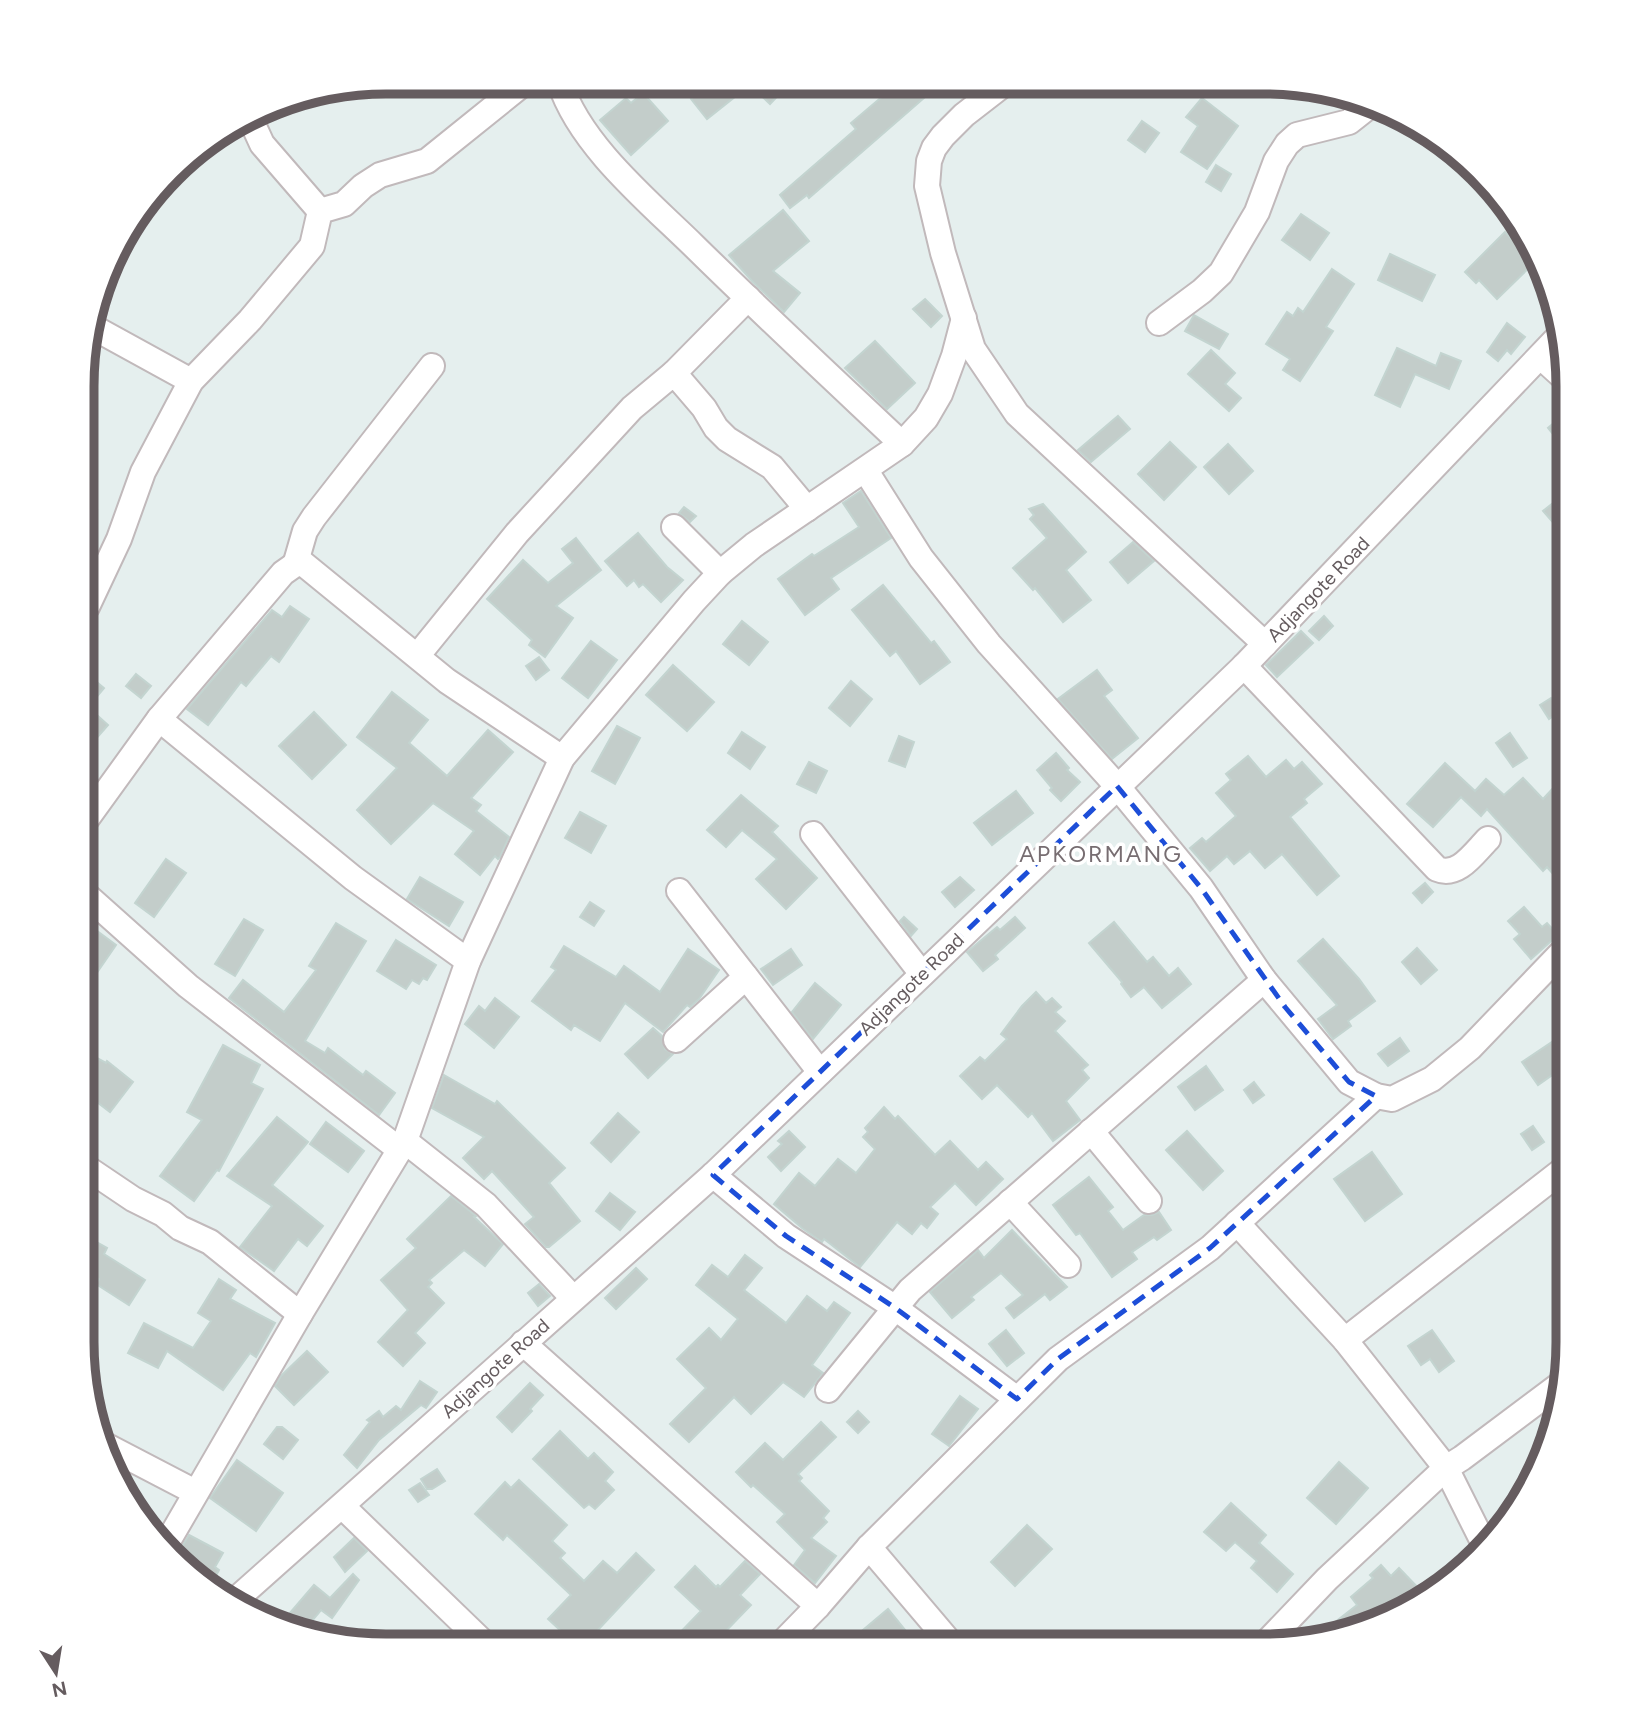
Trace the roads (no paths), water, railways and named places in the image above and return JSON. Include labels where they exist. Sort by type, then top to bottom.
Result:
[{"type":"street","points":[[320,211],[344,204],[380,175],[427,161],[500,94]]},
{"type":"street","points":[[563,94],[579,124],[628,181],[902,444]]},
{"type":"street","points":[[991,94],[943,136],[933,148],[929,161],[928,186],[943,253],[973,349],[1017,414],[1265,644]]},
{"type":"street","points":[[1159,323],[1221,273],[1257,212],[1276,161],[1287,144],[1297,135],[1349,122],[1362,112]]},
{"type":"street","points":[[254,127],[262,144],[320,211]]},
{"type":"street","points":[[94,592],[119,540],[143,472],[191,381],[250,320],[312,246],[320,211]]},
{"type":"street","points":[[418,655],[517,533],[632,408],[674,373],[748,298]]},
{"type":"street","points":[[170,1538],[402,1145],[468,961],[562,758],[720,573],[754,545],[902,444],[926,418],[940,394],[964,318]]},
{"type":"street","points":[[100,331],[191,381]]},
{"type":"street","name":"Adjangote Road","points":[[241,1595],[713,1175],[1244,666],[1553,344]]},
{"type":"street","points":[[1541,357],[1556,371]]},
{"type":"street","points":[[94,809],[159,719],[283,573],[296,562],[306,531],[314,517],[432,366]]},
{"type":"street","points":[[674,373],[704,408],[716,428],[727,439],[772,467],[807,509]]},
{"type":"street","points":[[866,471],[921,558],[989,644],[1117,786],[1201,888],[1264,980],[1349,1082],[1376,1096],[1392,1099],[1432,1079],[1470,1048],[1556,958]]},
{"type":"street","points":[[674,527],[720,573]]},
{"type":"street","points":[[296,562],[300,561],[318,574],[447,681],[562,758]]},
{"type":"street","points":[[1244,666],[1437,869],[1445,872],[1458,869],[1488,839]]},
{"type":"street","points":[[159,719],[353,878],[468,961]]},
{"type":"street","points":[[813,834],[922,974]]},
{"type":"street","points":[[679,891],[820,1072]]},
{"type":"street","points":[[94,902],[188,986],[486,1205],[573,1298]]},
{"type":"street","points":[[676,1040],[746,977]]},
{"type":"street","points":[[828,1390],[894,1307],[925,1276],[1264,980]]},
{"type":"street","points":[[791,1634],[869,1547],[1058,1359],[1210,1248],[1376,1096]]},
{"type":"street","points":[[1091,1131],[1149,1201]]},
{"type":"street","points":[[94,1173],[132,1199],[163,1214],[180,1228],[211,1242],[300,1314]]},
{"type":"street","points":[[713,1175],[786,1236],[894,1307],[1017,1399]]},
{"type":"street","points":[[1345,1340],[1556,1175]]},
{"type":"street","points":[[1010,1202],[1068,1265]]},
{"type":"street","points":[[1237,1223],[1345,1340],[1446,1468],[1481,1538]]},
{"type":"street","points":[[523,1343],[818,1606]]},
{"type":"street","points":[[1274,1634],[1327,1578],[1446,1468],[1553,1389]]},
{"type":"street","points":[[116,1451],[195,1492]]},
{"type":"street","points":[[342,1506],[475,1634]]},
{"type":"street","points":[[869,1547],[943,1634]]},
{"type":"district","name":"APKORMANG","points":[[1101,854]]}]
